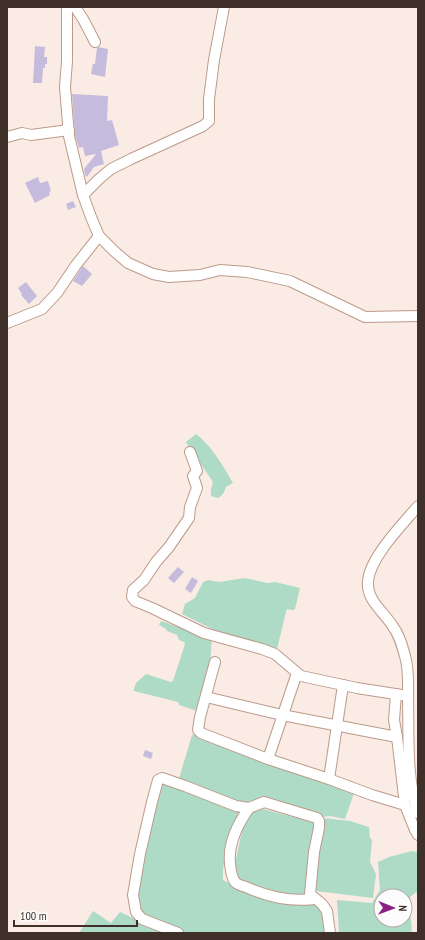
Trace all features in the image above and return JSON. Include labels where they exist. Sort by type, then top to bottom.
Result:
[{"type":"street","points":[[67,7],[67,61],[65,87],[69,130],[75,162],[83,195],[99,236],[128,263],[153,274],[169,277],[200,275],[220,270],[262,275],[290,281],[365,317],[418,316]]},
{"type":"street","points":[[75,7],[95,42]]},
{"type":"street","points":[[83,195],[111,169],[203,126],[208,121],[214,60],[224,7]]},
{"type":"street","points":[[7,136],[22,133],[30,134],[69,130]]},
{"type":"street","points":[[7,324],[42,308],[57,293],[76,265],[99,236]]},
{"type":"street","points":[[190,452],[197,471],[193,476],[196,488],[190,507],[189,518],[144,580],[133,590],[132,597],[136,601],[204,633],[262,649],[274,654],[301,676],[408,696]]},
{"type":"street","points":[[418,506],[389,540],[372,565],[368,581],[370,595],[392,625],[401,642],[406,658],[410,773],[412,794],[418,813]]},
{"type":"street","points":[[216,662],[200,717],[198,730],[201,733],[268,759],[405,805]]},
{"type":"street","points":[[268,759],[297,673]]},
{"type":"street","points":[[329,779],[343,685]]},
{"type":"street","points":[[396,694],[394,720],[405,805],[418,835]]},
{"type":"street","points":[[206,697],[282,715],[397,737]]},
{"type":"street","points":[[178,933],[142,919],[136,912],[133,895],[140,854],[152,802],[158,780],[162,778],[236,806],[249,808],[264,802],[317,818],[319,821],[310,880],[310,894],[314,899],[322,904],[327,911],[330,933]]},
{"type":"street","points":[[249,808],[239,822],[230,845],[229,856],[231,873],[236,883],[258,893],[275,898],[302,901],[314,899]]},
{"type":"green space","points":[[196,434],[212,450],[233,483],[226,487],[223,494],[218,498],[211,496],[213,482],[186,442]]},
{"type":"green space","points":[[245,578],[267,583],[275,582],[300,588],[295,609],[287,609],[277,649],[269,648],[212,629],[182,614],[185,604],[195,598],[203,582],[208,580],[219,582]]},
{"type":"green space","points":[[161,621],[212,639],[210,664],[197,711],[179,705],[178,702],[134,691],[136,683],[146,674],[171,682],[173,681],[185,644],[179,640],[177,635],[167,631],[159,625]]},
{"type":"green space","points":[[196,734],[354,793],[345,819],[330,816],[321,817],[265,801],[248,807],[178,782],[192,735]]},
{"type":"green space","points":[[165,782],[243,811],[226,854],[223,880],[231,884],[296,903],[313,904],[325,911],[325,933],[183,933],[150,920],[137,908],[141,868],[158,786]]},
{"type":"green space","points":[[259,808],[316,823],[305,898],[271,895],[236,880],[233,873],[244,821],[248,812]]},
{"type":"green space","points":[[323,818],[350,821],[369,827],[370,838],[372,840],[370,862],[376,874],[374,888],[373,888],[373,898],[316,891]]},
{"type":"green space","points":[[412,851],[418,852],[418,892],[413,895],[413,888],[380,888],[378,862],[389,857]]},
{"type":"green space","points":[[337,900],[372,903],[373,901],[373,928],[412,928],[412,933],[339,933]]},
{"type":"green space","points":[[93,911],[111,923],[120,912],[142,922],[174,933],[79,933]]},
{"type":"building","points":[[35,46],[45,47],[44,57],[47,57],[47,64],[45,64],[45,68],[43,68],[42,83],[33,83]]},
{"type":"building","points":[[98,47],[108,49],[105,77],[91,74],[93,64],[95,64]]},
{"type":"building","points":[[72,94],[108,96],[107,121],[112,120],[119,145],[101,151],[104,164],[94,167],[87,177],[84,169],[96,154],[85,156],[83,147],[79,148],[75,135]]},
{"type":"building","points":[[38,177],[40,183],[48,181],[51,191],[49,192],[50,195],[35,203],[25,183]]},
{"type":"building","points":[[73,201],[76,207],[68,210],[66,204]]},
{"type":"building","points":[[83,266],[92,274],[82,286],[73,281]]},
{"type":"building","points":[[26,282],[37,296],[29,304],[21,295],[22,294],[18,288]]},
{"type":"building","points":[[178,567],[184,572],[174,583],[168,578]]},
{"type":"building","points":[[192,577],[198,581],[191,593],[185,589]]},
{"type":"building","points":[[145,750],[153,753],[151,759],[143,756]]}]
